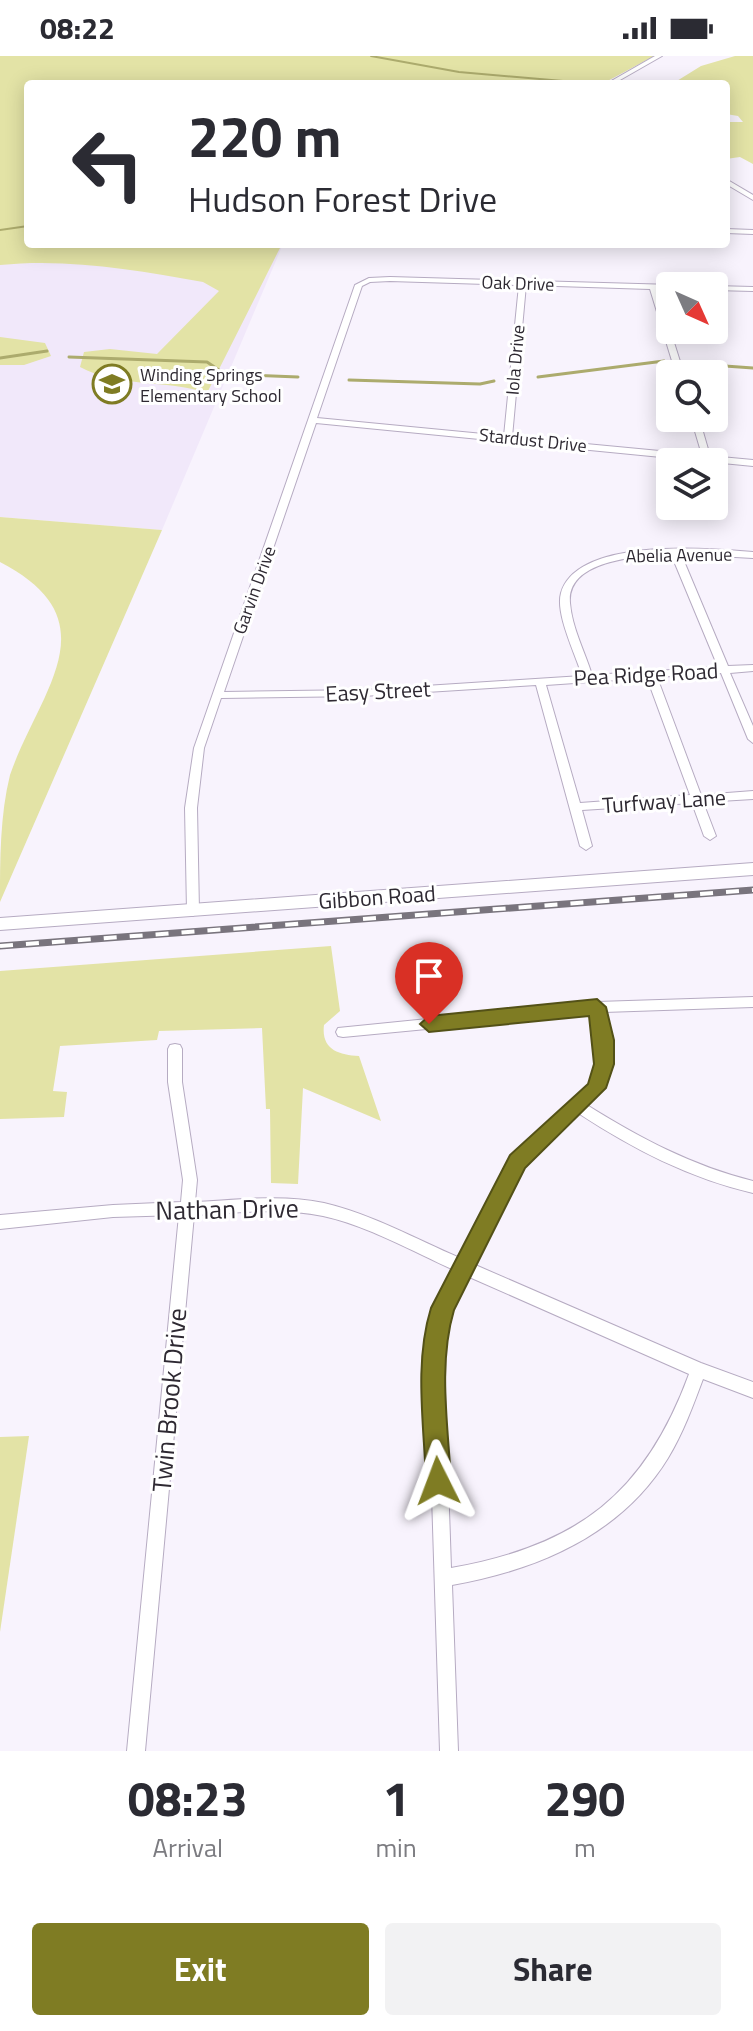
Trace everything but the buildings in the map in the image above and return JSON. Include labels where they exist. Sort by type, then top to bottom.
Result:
[{"type":"main road","name":"Gibbon Road","points":[[0,924],[753,869]]},
{"type":"street","points":[[616,80],[659,56]]},
{"type":"street","points":[[730,184],[753,198]]},
{"type":"street","points":[[730,231],[753,232]]},
{"type":"street","name":"Oak Drive","points":[[367,281],[653,287]]},
{"type":"street","name":"Garvin Drive","points":[[193,911],[193,777],[216,695],[355,294],[359,285],[367,281]]},
{"type":"street","name":"Iola Drive","points":[[508,437],[523,284]]},
{"type":"street","points":[[653,287],[676,360]]},
{"type":"street","points":[[728,288],[753,289]]},
{"type":"street","name":"Stardust Drive","points":[[313,420],[656,453]]},
{"type":"street","name":"Stardust Drive","points":[[728,461],[753,463]]},
{"type":"street","name":"Abelia Avenue","points":[[588,678],[565,603],[570,580],[586,567],[606,559],[712,551],[753,555]]},
{"type":"street","points":[[676,554],[753,739]]},
{"type":"street","name":"Pea Ridge Road","points":[[540,681],[753,668]]},
{"type":"street","points":[[651,674],[710,836]]},
{"type":"street","points":[[540,681],[586,846]]},
{"type":"street","name":"Easy Street","points":[[216,695],[302,696],[540,681]]},
{"type":"street","name":"Turfway Lane","points":[[575,807],[753,795]]},
{"type":"street","points":[[343,1032],[597,1007],[753,1002]]},
{"type":"street","points":[[449,1751],[435,1335],[443,1308],[517,1161],[579,1107],[596,1088],[604,1064],[604,1040],[597,1007]]},
{"type":"street","name":"Twin Brook Drive","points":[[136,1751],[190,1180],[175,1082],[175,1049]]},
{"type":"street","points":[[579,1107],[647,1150],[712,1177],[753,1187]]},
{"type":"street","name":"Nathan Drive","points":[[0,1222],[37,1216],[290,1205],[325,1210],[366,1224],[698,1370],[753,1390]]},
{"type":"street","points":[[442,1578],[519,1564],[562,1546],[608,1512],[633,1491],[667,1448],[698,1370]]},
{"type":"shaded area","name":"Winding Springs Elementary School","points":[[281,248],[162,530],[0,517],[0,250]]},
{"type":"green space","points":[[0,56],[654,56],[609,80],[24,80],[24,248],[280,248],[207,393],[110,378],[80,367],[84,352],[110,349],[157,354],[219,291],[203,282],[102,266],[51,263],[0,265]]},
{"type":"green space","points":[[735,56],[753,56],[753,164],[740,157],[730,158],[730,122],[743,122],[738,116],[730,115],[730,80],[678,80],[701,66]]},
{"type":"green space","points":[[0,337],[45,343],[51,356],[24,365],[0,365]]},
{"type":"green space","points":[[0,517],[162,530],[0,902],[2,822],[10,775],[50,686],[59,659],[61,633],[54,608],[34,585],[0,562]]},
{"type":"green space","points":[[331,946],[340,1011],[324,1025],[325,1040],[338,1052],[359,1056],[381,1121],[303,1088],[298,1184],[271,1183],[270,1109],[266,1109],[262,1028],[159,1031],[157,1040],[60,1046],[53,1091],[67,1092],[64,1117],[0,1119],[0,971]]},
{"type":"green space","points":[[29,1436],[0,1632],[0,1437]]},
{"type":"waterway","points":[[371,56],[459,72],[551,80]]},
{"type":"waterway","points":[[0,230],[24,227]]},
{"type":"waterway","points":[[0,358],[47,351]]},
{"type":"waterway","points":[[69,357],[207,362],[225,374],[298,377]]},
{"type":"waterway","points":[[538,377],[656,362]]},
{"type":"waterway","points":[[728,366],[753,368]]},
{"type":"waterway","points":[[349,380],[480,384],[494,381]]},
{"type":"railway","points":[[0,946],[753,890]]},
{"type":"place","name":"Winding Springs Elementary School","points":[[112,384]]},
{"type":"route","points":[[429,1024],[597,1007],[604,1040],[604,1064],[596,1088],[579,1107],[517,1161],[443,1308],[435,1335],[433,1367],[438,1481]]}]
